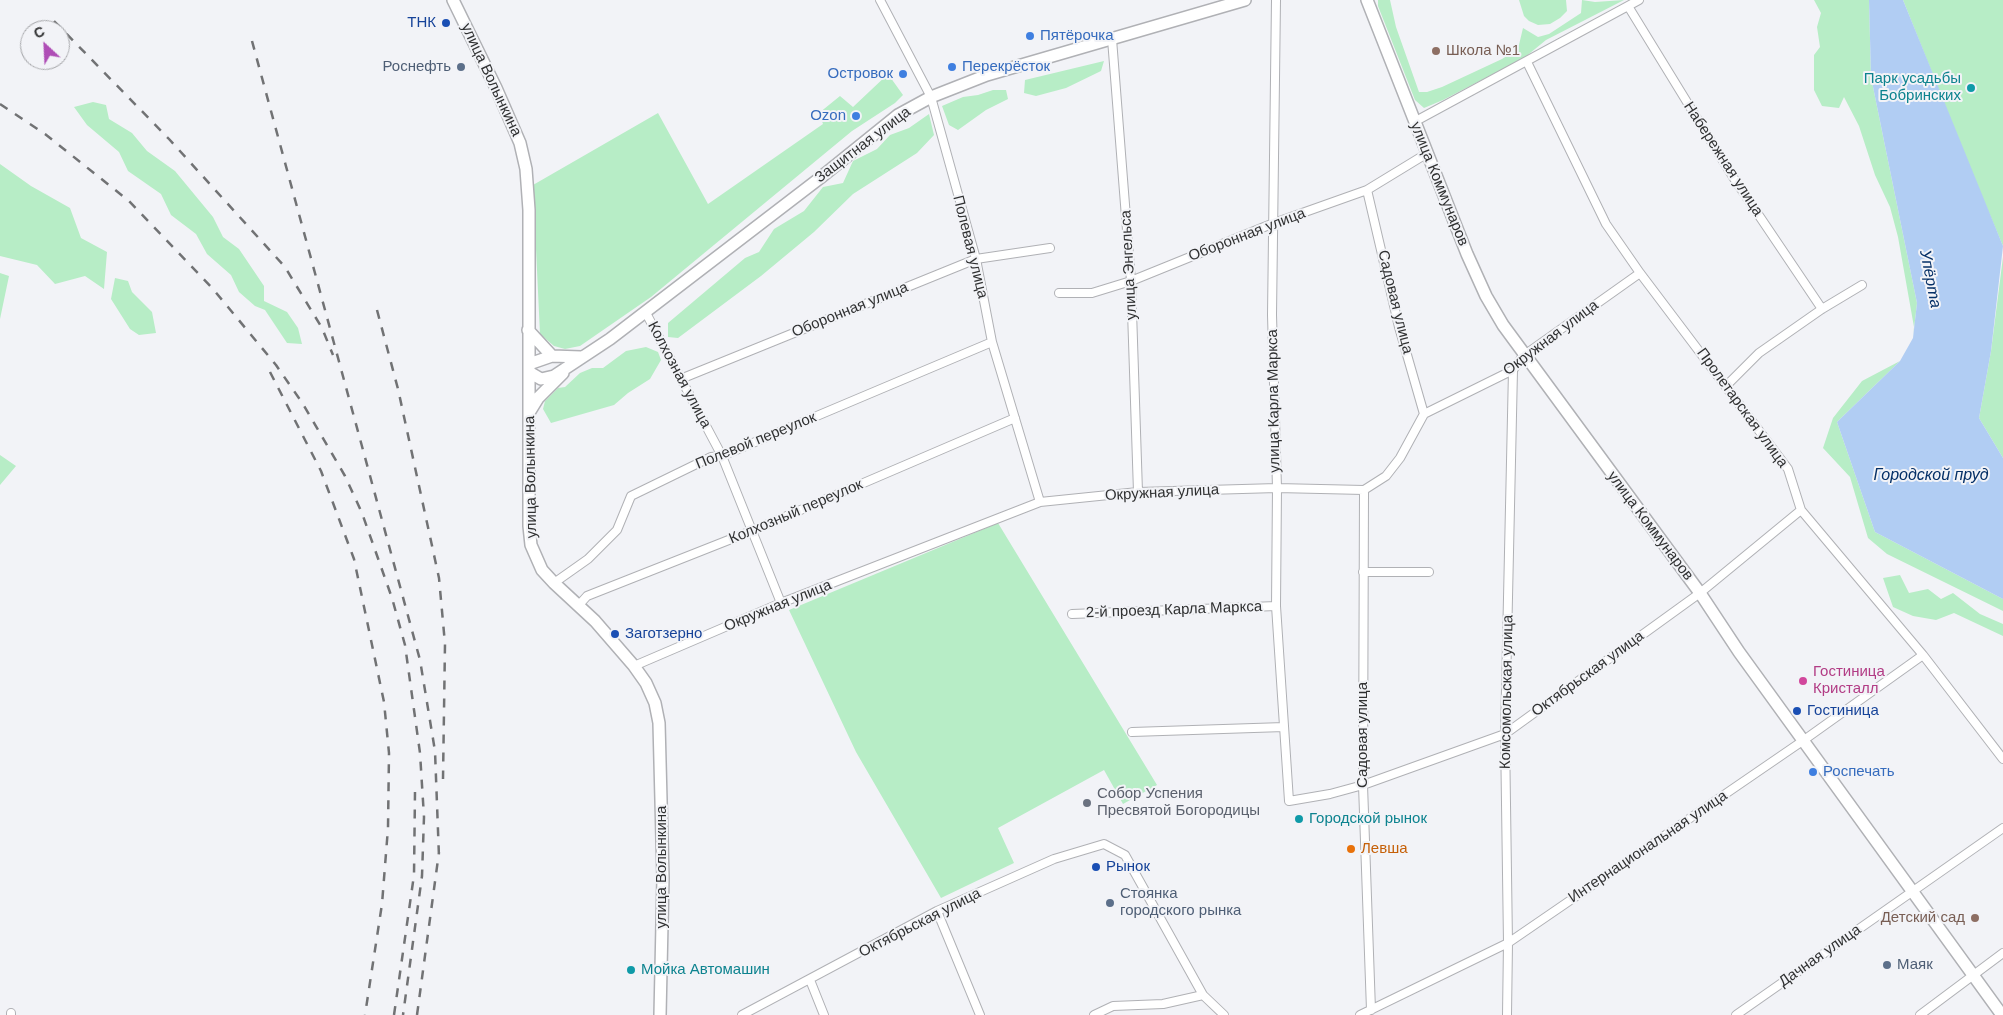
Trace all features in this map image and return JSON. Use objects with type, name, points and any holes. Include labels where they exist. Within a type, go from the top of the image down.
[{"type":"street","name":"улица Волынкина","points":[[453,0],[496,88],[520,143],[526,169],[529,210],[529,526],[531,545],[542,570],[595,621],[634,666],[646,684],[655,703],[662,744],[663,878],[660,1015]]},
{"type":"street","name":"Полевая улица","points":[[880,0],[931,97],[976,259],[992,342],[1040,502]]},
{"type":"street","name":"Защитная улица","points":[[581,357],[646,313],[898,115],[931,97],[987,75],[1245,0]]},
{"type":"street","name":"улица Карла Маркса","points":[[1276,0],[1272,315],[1277,488],[1276,606],[1289,801]]},
{"type":"street","name":"улица Коммунаров","points":[[1367,0],[1426,154],[1486,296],[1523,356],[1700,593],[2002,1015]]},
{"type":"street","points":[[1414,122],[1639,0]]},
{"type":"street","name":"Набережная улица","points":[[1628,6],[1734,177],[1822,309]]},
{"type":"street","name":"улица Энгельса","points":[[1112,39],[1131,281],[1138,492]]},
{"type":"street","name":"Пролетарская улица","points":[[1527,62],[1606,224],[1640,273],[1788,469],[1801,510],[1923,655],[2003,759]]},
{"type":"street","name":"Оборонная улица","points":[[1059,293],[1092,293],[1131,281],[1274,224],[1367,190],[1426,154]]},
{"type":"street","name":"Садовая улица","points":[[1367,190],[1399,327],[1424,414]]},
{"type":"street","name":"Оборонная улица","points":[[683,378],[976,259],[1050,248]]},
{"type":"street","name":"Окружная улица","points":[[1424,414],[1514,370],[1523,356],[1640,273]]},
{"type":"street","points":[[1727,386],[1758,353],[1822,309],[1862,285]]},
{"type":"street","name":"Колхозная улица","points":[[646,313],[683,378],[722,456],[754,530],[781,603]]},
{"type":"street","points":[[528,330],[552,356]]},
{"type":"street","name":"Полевой переулок","points":[[554,583],[588,559],[617,530],[631,496],[711,457],[722,456],[992,342]]},
{"type":"street","points":[[552,356],[581,357],[554,376],[541,379],[529,368],[552,356]]},
{"type":"street","points":[[530,411],[538,398],[581,357]]},
{"type":"street","name":"Комсомольская улица","points":[[1507,1015],[1508,943],[1505,734],[1514,370]]},
{"type":"street","points":[[1364,490],[1386,476],[1400,458],[1424,414]]},
{"type":"street","name":"Колхозный переулок","points":[[578,606],[587,596],[754,530],[1015,418]]},
{"type":"street","name":"Окружная улица","points":[[634,666],[781,603],[1040,502],[1138,492],[1277,488],[1364,490]]},
{"type":"street","name":"Садовая улица","points":[[1364,490],[1363,785],[1371,1010]]},
{"type":"street","name":"Октябрьская улица","points":[[1289,801],[1330,794],[1363,785],[1505,734],[1700,593],[1801,510]]},
{"type":"street","points":[[1364,572],[1428,572]]},
{"type":"street","name":"2-й проезд Карла Маркса","points":[[1072,614],[1276,606]]},
{"type":"street","name":"Интернациональная улица","points":[[1360,1015],[1508,943],[1804,740],[1923,655]]},
{"type":"street","points":[[1132,732],[1284,727]]},
{"type":"street","name":"Дачная улица","points":[[1736,1015],[2003,828]]},
{"type":"street","name":"Октябрьская улица","points":[[742,1015],[938,911],[1054,859],[1104,844],[1125,855],[1203,995]]},
{"type":"street","points":[[938,911],[980,1015]]},
{"type":"street","points":[[1920,1015],[2003,953]]},
{"type":"street","points":[[810,980],[824,1015]]},
{"type":"street","points":[[1094,1015],[1113,1006],[1162,1004],[1203,995],[1224,1015]]},
{"type":"green space","points":[[1378,0],[1390,0],[1396,27],[1419,92],[1427,92],[1502,59],[1518,49],[1523,28],[1538,37],[1549,34],[1581,13],[1582,0],[1595,2],[1624,0],[1546,40],[1524,58],[1424,108],[1415,100],[1378,6]]},
{"type":"green space","points":[[1519,0],[1566,0],[1567,11],[1550,24],[1538,25],[1529,21],[1524,16]]},
{"type":"green space","points":[[1814,0],[1869,0],[1871,77],[1917,303],[1913,338],[1914,327],[1898,237],[1890,207],[1875,175],[1859,126],[1844,97],[1839,108],[1822,106],[1814,90],[1814,55],[1820,47],[1817,27],[1821,13]]},
{"type":"green space","name":"Парк усадьбы Бобринских","points":[[1903,0],[2003,0],[2003,246],[1973,175]]},
{"type":"green space","points":[[1104,61],[1101,71],[1066,88],[1036,96],[1024,93],[1025,80]]},
{"type":"green space","points":[[888,74],[903,95],[895,103],[852,131],[651,297],[580,346],[565,349],[554,346],[540,334],[533,185],[658,113],[708,204],[823,124],[819,113],[840,96],[853,107]]},
{"type":"green space","points":[[993,90],[1006,90],[1008,99],[986,110],[958,130],[949,125],[942,106],[963,97]]},
{"type":"green space","points":[[93,102],[106,105],[109,119],[132,133],[147,151],[175,171],[213,217],[223,237],[239,249],[264,286],[264,301],[287,312],[298,328],[302,344],[287,343],[265,310],[255,306],[239,292],[231,275],[207,254],[196,234],[171,215],[161,194],[128,171],[119,152],[87,125],[74,107]]},
{"type":"green space","points":[[929,114],[934,135],[917,153],[853,194],[814,232],[761,276],[678,338],[668,337],[668,323],[745,258],[759,252],[774,229],[804,211],[823,187],[843,183],[853,161],[877,149],[890,135],[909,128]]},
{"type":"green space","points":[[0,164],[31,186],[70,208],[81,238],[107,252],[104,289],[85,276],[55,284],[37,265],[0,256]]},
{"type":"green space","points":[[2003,257],[2003,458],[1979,418],[1991,351]]},
{"type":"green space","points":[[0,273],[9,276],[0,319]]},
{"type":"green space","points":[[115,278],[128,281],[132,292],[152,312],[156,333],[139,335],[130,329],[111,299]]},
{"type":"green space","points":[[646,347],[658,352],[661,360],[650,379],[628,393],[614,405],[551,423],[543,409],[545,401],[558,388],[565,387],[580,373],[592,368],[603,368],[626,351]]},
{"type":"green space","points":[[1900,361],[1837,422],[1875,532],[2003,599],[2003,611],[1887,554],[1868,538],[1850,477],[1823,448],[1833,418],[1862,381]]},
{"type":"green space","points":[[0,455],[16,466],[0,485]]},
{"type":"green space","points":[[998,523],[1157,785],[1123,804],[1104,770],[998,828],[1014,863],[941,898],[856,752],[789,610]]},
{"type":"green space","points":[[1900,575],[1909,593],[1928,589],[1941,599],[1953,593],[1980,614],[2003,624],[2003,636],[1954,613],[1936,620],[1913,616],[1893,607],[1883,578]]},
{"type":"water","name":"Городской пруд","points":[[1869,0],[1903,0],[2003,246],[1991,351],[1979,418],[2003,458],[2003,599],[1875,532],[1837,422],[1900,361],[1913,338],[1917,303],[1871,77]]},
{"type":"railway","points":[[70,37],[169,139],[285,267],[322,328],[333,355]]},
{"type":"railway","points":[[252,41],[420,660],[435,751],[439,857]]},
{"type":"railway","points":[[0,104],[45,134],[129,201],[213,289],[276,365],[303,404],[345,476],[362,513],[392,598],[405,645],[420,753],[424,817],[422,876],[403,1015]]},
{"type":"railway","points":[[377,310],[398,389],[439,578],[445,644],[443,779]]},
{"type":"railway","points":[[270,372],[321,471],[354,559],[384,702],[389,753],[388,828],[382,904],[365,1015]]},
{"type":"railway","points":[[394,1015],[414,875],[415,792]]},
{"type":"railway","points":[[417,1015],[439,852]]},
{"type":"place","name":"ТНК","points":[[446,23]]},
{"type":"place","name":"Пятёрочка","points":[[1030,36]]},
{"type":"place","name":"Школа №1","points":[[1436,51]]},
{"type":"place","name":"Роснефть","points":[[461,67]]},
{"type":"place","name":"Перекрёсток","points":[[952,67]]},
{"type":"place","name":"Островок","points":[[903,74]]},
{"type":"place","name":"Парк усадьбы Бобринских","points":[[1971,88]]},
{"type":"place","name":"Ozon","points":[[856,116]]},
{"type":"place","name":"Заготзерно","points":[[615,634]]},
{"type":"place","name":"Гостиница Кристалл","points":[[1803,681]]},
{"type":"place","name":"Гостиница","points":[[1797,711]]},
{"type":"place","name":"Роспечать","points":[[1813,772]]},
{"type":"place","name":"Собор Успения Пресвятой Богородицы","points":[[1087,803]]},
{"type":"place","name":"Городской рынок","points":[[1299,819]]},
{"type":"place","name":"Левша","points":[[1351,849]]},
{"type":"place","name":"Рынок","points":[[1096,867]]},
{"type":"place","name":"Cтоянка городского рынка","points":[[1110,903]]},
{"type":"place","name":"Детский сад","points":[[1975,918]]},
{"type":"place","name":"Маяк","points":[[1887,965]]},
{"type":"place","name":"Мойка Автомашин","points":[[631,970]]},
{"type":"water label","name":"Упёрта","points":[[1930,279]]}]
